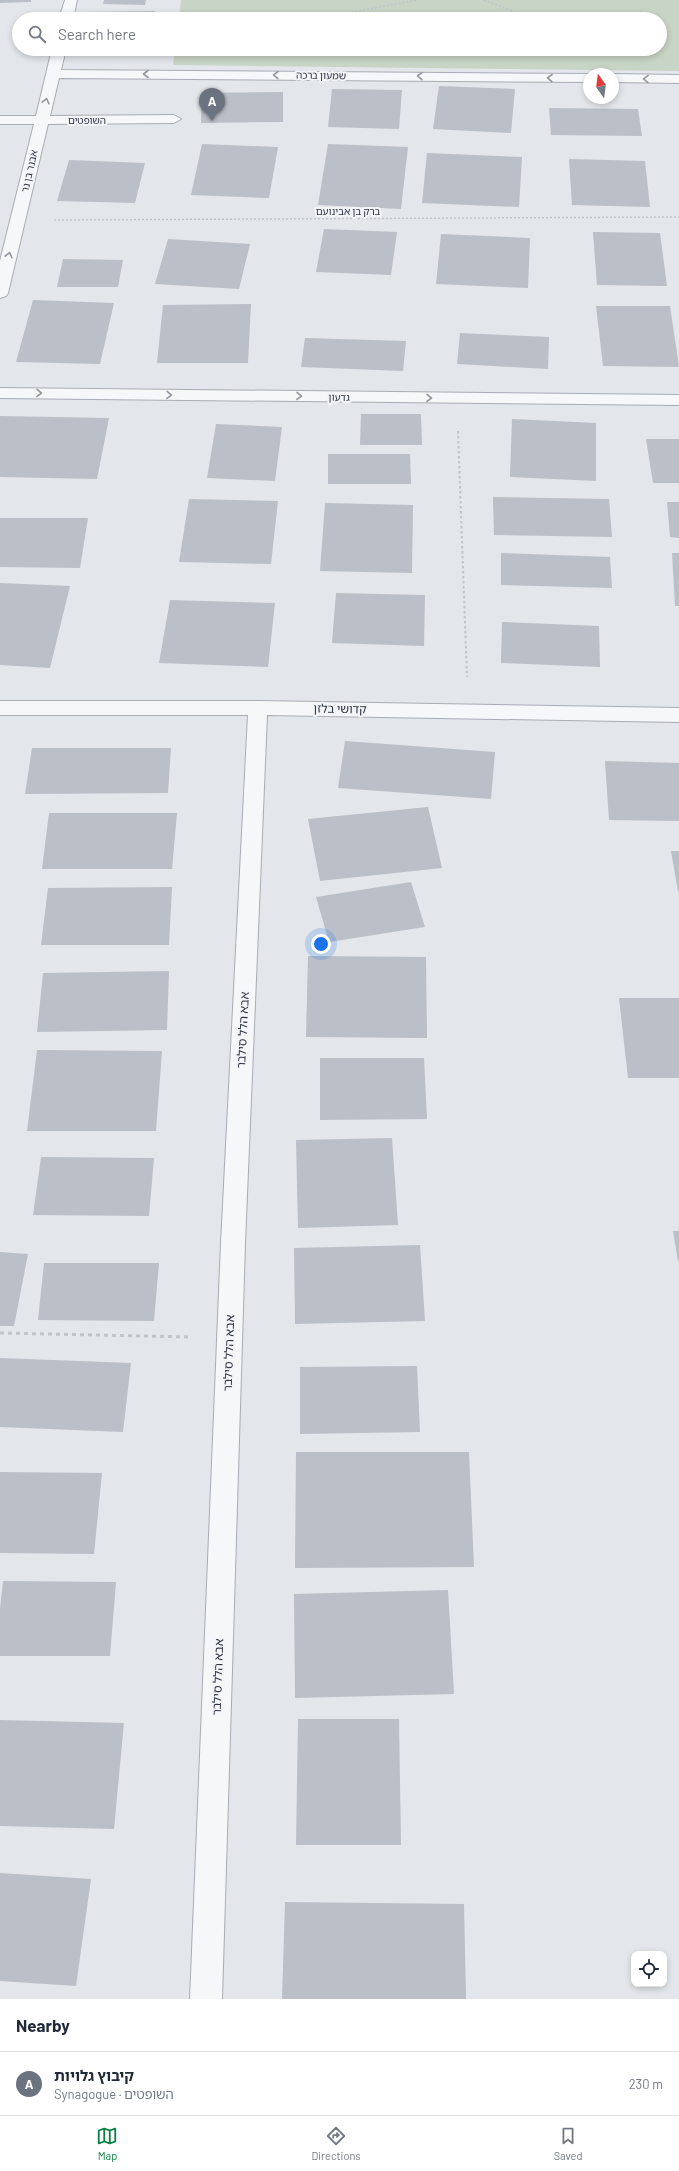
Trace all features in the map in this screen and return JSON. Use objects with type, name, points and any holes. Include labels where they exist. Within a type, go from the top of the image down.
[{"type":"street","points":[[68,12],[71,0]]},
{"type":"street","name":"אבנר בן נר","points":[[0,292],[57,56]]},
{"type":"street","name":"שמעון ברכה","points":[[53,74],[583,78]]},
{"type":"street","points":[[619,78],[679,79]]},
{"type":"street","name":"השופטים","points":[[0,120],[174,120]]},
{"type":"street","name":"גדעון","points":[[0,393],[679,400]]},
{"type":"street","name":"קדושי בלזן","points":[[0,708],[258,708],[679,715]]},
{"type":"street","name":"אבא הלל סילבר","points":[[206,1999],[230,1338],[258,708]]},
{"type":"path","points":[[353,12],[417,0]]},
{"type":"path","points":[[484,0],[514,12]]},
{"type":"path","name":"ברק בן אבינועם","points":[[18,220],[679,217]]},
{"type":"path","points":[[457,398],[468,712]]},
{"type":"path","points":[[0,1333],[230,1338]]},
{"type":"green space","points":[[181,0],[679,0],[679,71],[619,70],[619,68],[583,68],[583,70],[173,65],[174,56],[667,56],[667,12],[180,12]]},
{"type":"building","points":[[0,0],[31,0],[31,2],[0,3]]},
{"type":"building","points":[[104,0],[146,0],[145,5],[103,4]]},
{"type":"building","points":[[155,11],[155,12],[83,12]]},
{"type":"building","points":[[439,86],[515,89],[511,133],[433,129]]},
{"type":"building","points":[[332,89],[402,90],[399,129],[328,127]]},
{"type":"building","points":[[283,92],[283,122],[201,123],[202,93]]},
{"type":"building","points":[[549,108],[638,109],[642,136],[551,135]]},
{"type":"building","points":[[202,144],[278,147],[269,198],[191,195]]},
{"type":"building","points":[[328,144],[408,147],[401,209],[318,205]]},
{"type":"building","points":[[427,153],[522,157],[519,207],[422,203]]},
{"type":"building","points":[[569,159],[645,161],[650,207],[572,205]]},
{"type":"building","points":[[69,160],[145,163],[135,203],[57,201]]},
{"type":"building","points":[[324,229],[397,232],[391,275],[316,272]]},
{"type":"building","points":[[593,232],[660,233],[667,286],[597,285]]},
{"type":"building","points":[[441,234],[530,238],[528,288],[436,284]]},
{"type":"building","points":[[168,239],[250,244],[239,289],[155,284]]},
{"type":"building","points":[[63,259],[123,260],[118,287],[57,287]]},
{"type":"building","points":[[33,300],[114,303],[100,364],[16,362]]},
{"type":"building","points":[[251,304],[248,363],[157,363],[163,305]]},
{"type":"building","points":[[596,306],[670,306],[679,367],[603,366]]},
{"type":"building","points":[[460,333],[549,337],[548,369],[457,364]]},
{"type":"building","points":[[305,338],[406,341],[403,371],[301,367]]},
{"type":"building","points":[[361,414],[421,414],[422,445],[360,445]]},
{"type":"building","points":[[0,416],[109,418],[97,479],[0,477]]},
{"type":"building","points":[[512,419],[596,423],[596,481],[510,477]]},
{"type":"building","points":[[216,424],[282,427],[275,481],[207,478]]},
{"type":"building","points":[[646,439],[679,439],[679,483],[653,483]]},
{"type":"building","points":[[328,454],[410,454],[411,484],[328,484]]},
{"type":"building","points":[[493,497],[609,499],[612,537],[494,535]]},
{"type":"building","points":[[189,499],[278,501],[271,564],[179,562]]},
{"type":"building","points":[[667,502],[679,502],[679,538],[670,537]]},
{"type":"building","points":[[325,503],[413,505],[412,573],[320,571]]},
{"type":"building","points":[[0,518],[88,518],[80,568],[0,567]]},
{"type":"building","points":[[501,553],[610,557],[612,588],[501,585]]},
{"type":"building","points":[[672,553],[679,553],[679,606],[675,606]]},
{"type":"building","points":[[0,583],[70,586],[50,668],[0,665]]},
{"type":"building","points":[[336,593],[425,595],[424,646],[332,643]]},
{"type":"building","points":[[170,600],[275,603],[268,667],[159,663]]},
{"type":"building","points":[[502,622],[599,626],[600,667],[501,663]]},
{"type":"building","points":[[345,741],[495,752],[491,799],[338,788]]},
{"type":"building","points":[[32,748],[171,748],[168,793],[25,794]]},
{"type":"building","points":[[605,761],[679,763],[679,821],[609,820]]},
{"type":"building","points":[[428,807],[442,868],[320,881],[308,819]]},
{"type":"building","points":[[49,813],[177,813],[172,869],[42,869]]},
{"type":"building","points":[[671,851],[679,851],[679,891],[678,891]]},
{"type":"building","points":[[411,882],[425,927],[329,942],[316,897]]},
{"type":"building","points":[[172,887],[169,945],[41,945],[48,888]]},
{"type":"building","points":[[308,956],[426,957],[427,1038],[306,1037]]},
{"type":"building","points":[[169,971],[167,1030],[37,1032],[43,973]]},
{"type":"building","points":[[619,998],[679,998],[679,1078],[628,1078]]},
{"type":"building","points":[[37,1050],[162,1051],[156,1131],[27,1131]]},
{"type":"building","points":[[320,1058],[424,1058],[427,1119],[320,1120]]},
{"type":"building","points":[[392,1138],[398,1225],[298,1228],[296,1140]]},
{"type":"building","points":[[41,1157],[154,1158],[149,1216],[33,1215]]},
{"type":"building","points":[[673,1231],[679,1231],[679,1261],[678,1261]]},
{"type":"building","points":[[420,1245],[425,1321],[295,1324],[294,1248]]},
{"type":"building","points":[[0,1252],[28,1254],[14,1326],[0,1326]]},
{"type":"building","points":[[44,1263],[159,1263],[154,1321],[38,1320]]},
{"type":"building","points":[[0,1358],[131,1363],[123,1432],[0,1427]]},
{"type":"building","points":[[417,1366],[420,1432],[300,1434],[300,1367]]},
{"type":"building","points":[[296,1452],[469,1452],[474,1567],[295,1568]]},
{"type":"building","points":[[0,1472],[102,1473],[94,1554],[0,1553]]},
{"type":"building","points":[[3,1581],[116,1582],[110,1656],[0,1656],[0,1609]]},
{"type":"building","points":[[448,1590],[454,1694],[295,1698],[294,1594]]},
{"type":"building","points":[[298,1719],[399,1719],[401,1845],[296,1845]]},
{"type":"building","points":[[0,1720],[124,1723],[114,1829],[0,1826]]},
{"type":"building","points":[[0,1873],[91,1879],[76,1986],[0,1981]]},
{"type":"building","points":[[285,1902],[464,1904],[466,1999],[282,1999]]},
{"type":"place","name":"קיבוץ גלויות","points":[[212,121]]}]
